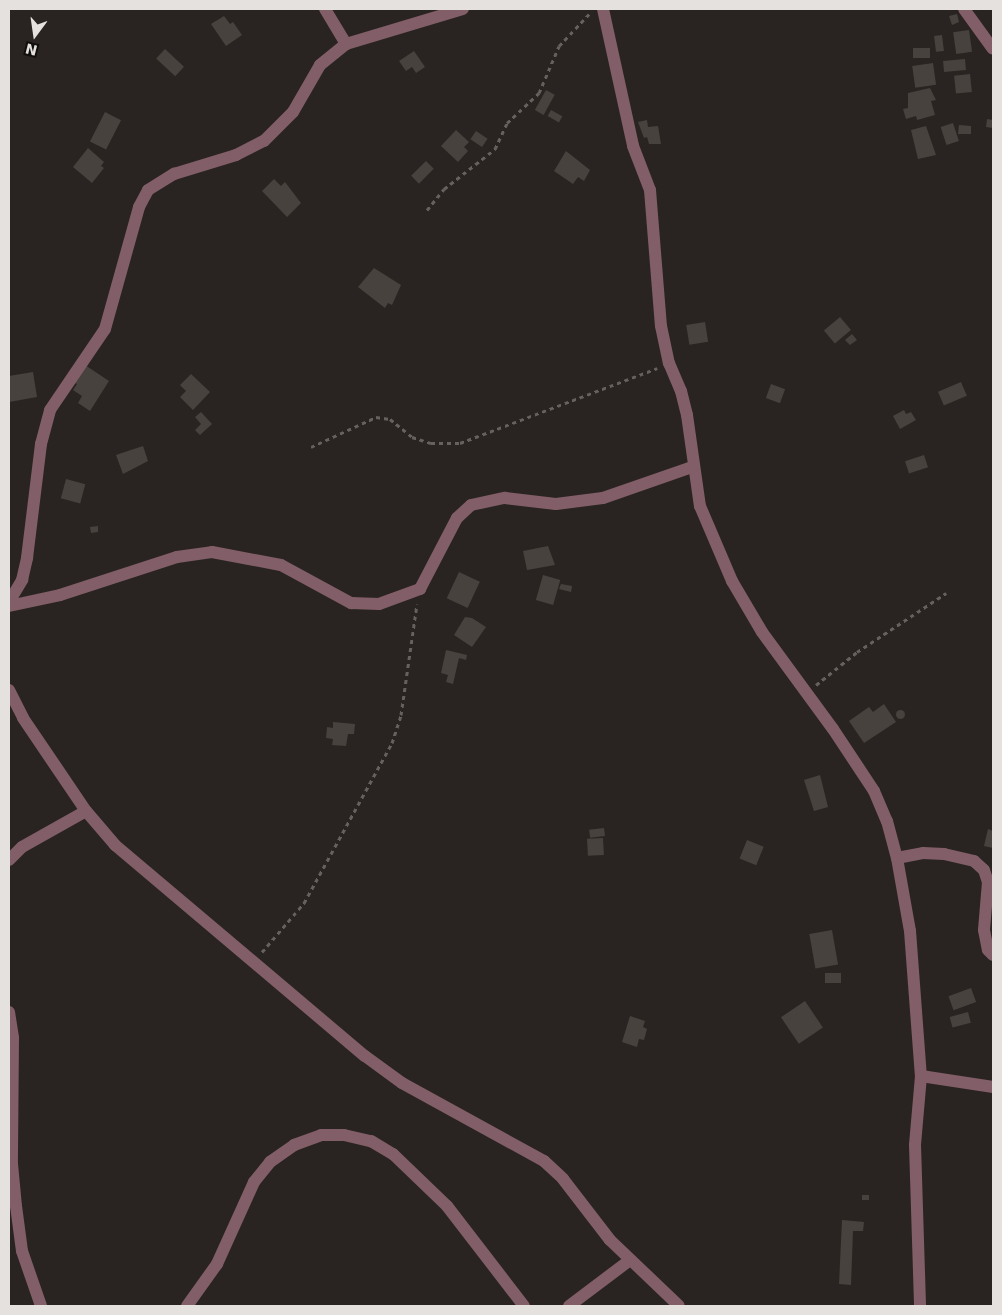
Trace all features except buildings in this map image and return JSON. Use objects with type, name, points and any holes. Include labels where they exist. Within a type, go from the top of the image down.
[{"type":"street","points":[[325,9],[346,44]]},
{"type":"street","points":[[9,602],[22,580],[27,558],[41,444],[50,410],[105,329],[139,207],[148,190],[174,174],[236,155],[264,140],[293,112],[320,64],[346,44],[463,9]]},
{"type":"street","points":[[603,9],[633,146],[650,190],[661,326],[669,363],[681,391],[687,416],[692,467],[700,506],[732,581],[772,647],[874,791],[887,820],[897,858],[910,931],[921,1076],[915,1146],[920,1306]]},
{"type":"street","points":[[964,9],[993,48]]},
{"type":"street","points":[[9,606],[60,595],[177,557],[212,552],[281,565],[351,602],[379,604],[420,589],[457,518],[471,505],[504,498],[556,504],[603,498],[692,467]]},
{"type":"street","points":[[9,690],[23,718],[86,811],[115,845],[364,1056],[402,1083],[544,1161],[563,1178],[590,1216],[630,1260],[679,1306]]},
{"type":"street","points":[[9,860],[15,847],[86,811]]},
{"type":"street","points":[[897,858],[923,853],[944,854],[974,862],[984,870],[988,882],[984,930],[988,950],[993,955]]},
{"type":"street","points":[[9,1012],[13,1038],[12,1164],[17,1215],[22,1251],[42,1306]]},
{"type":"street","points":[[921,1076],[993,1087]]},
{"type":"street","points":[[187,1306],[217,1264],[254,1182],[270,1162],[294,1145],[321,1135],[344,1135],[371,1141],[393,1154],[419,1176],[447,1206],[524,1306]]},
{"type":"street","points":[[569,1306],[630,1260]]},
{"type":"path","points":[[427,210],[444,189],[495,149],[507,124],[539,93],[559,46],[595,9]]},
{"type":"path","points":[[311,447],[376,417],[390,419],[412,437],[431,443],[460,443],[669,363]]},
{"type":"path","points":[[253,961],[304,903],[392,743],[401,715],[420,589]]},
{"type":"path","points":[[806,693],[857,652],[946,594]]}]
